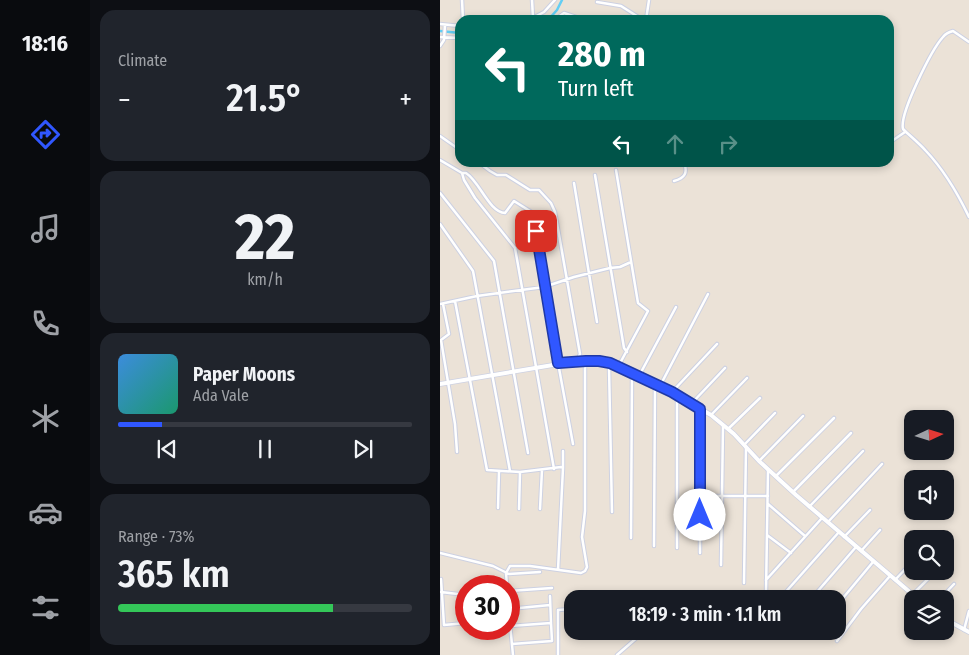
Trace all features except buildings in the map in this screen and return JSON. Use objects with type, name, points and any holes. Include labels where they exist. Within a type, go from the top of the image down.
[{"type":"street","points":[[462,0],[463,15]]},
{"type":"street","points":[[531,15],[532,0]]},
{"type":"street","points":[[539,15],[555,0]]},
{"type":"street","points":[[645,15],[648,0]]},
{"type":"street","points":[[597,2],[621,6],[636,15]]},
{"type":"street","points":[[440,24],[455,26]]},
{"type":"street","points":[[440,48],[446,25]]},
{"type":"street","points":[[969,42],[953,31],[947,33],[938,43],[917,83],[903,118],[902,126],[905,132],[926,150],[940,169],[962,202],[969,218]]},
{"type":"street","points":[[442,39],[455,38]]},
{"type":"street","points":[[894,140],[905,132]]},
{"type":"street","points":[[440,136],[455,146]]},
{"type":"street","points":[[440,160],[462,174],[466,173],[473,178],[498,211],[506,213],[514,201],[533,213],[544,287],[573,444]]},
{"type":"street","points":[[485,167],[497,175],[506,175],[530,190],[539,190],[551,203],[555,212],[580,354],[577,361]]},
{"type":"street","points":[[674,181],[685,176],[685,167]]},
{"type":"street","points":[[616,170],[638,303],[648,311],[618,367]]},
{"type":"street","points":[[462,174],[475,198],[515,248],[554,469]]},
{"type":"street","points":[[595,175],[626,352]]},
{"type":"street","points":[[574,183],[597,322]]},
{"type":"street","points":[[440,193],[492,257],[528,453]]},
{"type":"street","points":[[440,224],[473,272],[510,471]]},
{"type":"street","points":[[457,452],[441,340],[449,334],[441,304],[477,296],[544,287],[589,273],[620,267],[632,262]]},
{"type":"street","points":[[654,546],[657,386],[708,294]]},
{"type":"street","points":[[455,301],[487,470],[520,472],[563,468]]},
{"type":"street","points":[[638,377],[676,307]]},
{"type":"street","points":[[672,392],[717,344]]},
{"type":"street","points":[[440,384],[558,363],[577,361],[610,363],[672,392],[712,415],[728,428],[759,461],[793,492],[906,590]]},
{"type":"street","points":[[506,573],[510,566],[585,571],[582,536],[585,511],[586,361]]},
{"type":"street","points":[[610,363],[612,512]]},
{"type":"street","points":[[691,404],[725,368]]},
{"type":"street","points":[[630,538],[632,374]]},
{"type":"street","points":[[712,415],[747,378]]},
{"type":"street","points":[[677,395],[677,548]]},
{"type":"street","points":[[728,428],[760,398]]},
{"type":"street","points":[[700,409],[700,553]]},
{"type":"street","points":[[744,583],[745,446],[776,413]]},
{"type":"street","points":[[759,461],[803,416]]},
{"type":"street","points":[[776,476],[834,418]]},
{"type":"street","points":[[721,565],[723,424]]},
{"type":"street","points":[[793,492],[851,434]]},
{"type":"street","points":[[558,570],[563,451]]},
{"type":"street","points":[[809,506],[864,451]]},
{"type":"street","points":[[827,522],[882,464]]},
{"type":"street","points":[[766,590],[768,469]]},
{"type":"street","points":[[540,509],[542,470]]},
{"type":"street","points":[[498,508],[499,471]]},
{"type":"street","points":[[519,509],[520,472]]},
{"type":"street","points":[[700,496],[768,496]]},
{"type":"street","points":[[768,504],[805,536]]},
{"type":"street","points":[[844,537],[870,510]]},
{"type":"street","points":[[766,580],[822,518]]},
{"type":"street","points":[[861,551],[880,530]]},
{"type":"street","points":[[787,590],[839,532]]},
{"type":"street","points":[[767,535],[790,553]]},
{"type":"street","points":[[819,590],[856,547]]},
{"type":"street","points":[[440,553],[493,566],[506,573],[540,572]]},
{"type":"street","points":[[846,595],[874,562]]},
{"type":"street","points":[[895,580],[904,570]]},
{"type":"street","points":[[837,641],[861,609],[890,576]]},
{"type":"street","points":[[441,579],[444,625],[455,624]]},
{"type":"street","points":[[917,590],[927,580]]},
{"type":"street","points":[[948,590],[954,584]]},
{"type":"street","points":[[520,590],[552,588]]},
{"type":"street","points":[[441,592],[455,594]]},
{"type":"street","points":[[512,644],[552,641],[550,596]]},
{"type":"street","points":[[520,608],[550,605]]},
{"type":"street","points":[[558,655],[558,610],[564,610]]},
{"type":"street","points":[[964,630],[969,611]]},
{"type":"street","points":[[520,625],[550,623]]},
{"type":"street","points":[[954,624],[969,632]]},
{"type":"street","points":[[512,640],[513,655]]},
{"type":"street","points":[[617,655],[634,640]]},
{"type":"waterway","points":[[552,15],[562,0]]},
{"type":"waterway","points":[[440,31],[455,32]]},
{"type":"route","points":[[536,231],[558,363],[599,361],[610,363],[672,392],[700,409],[700,515]]}]
